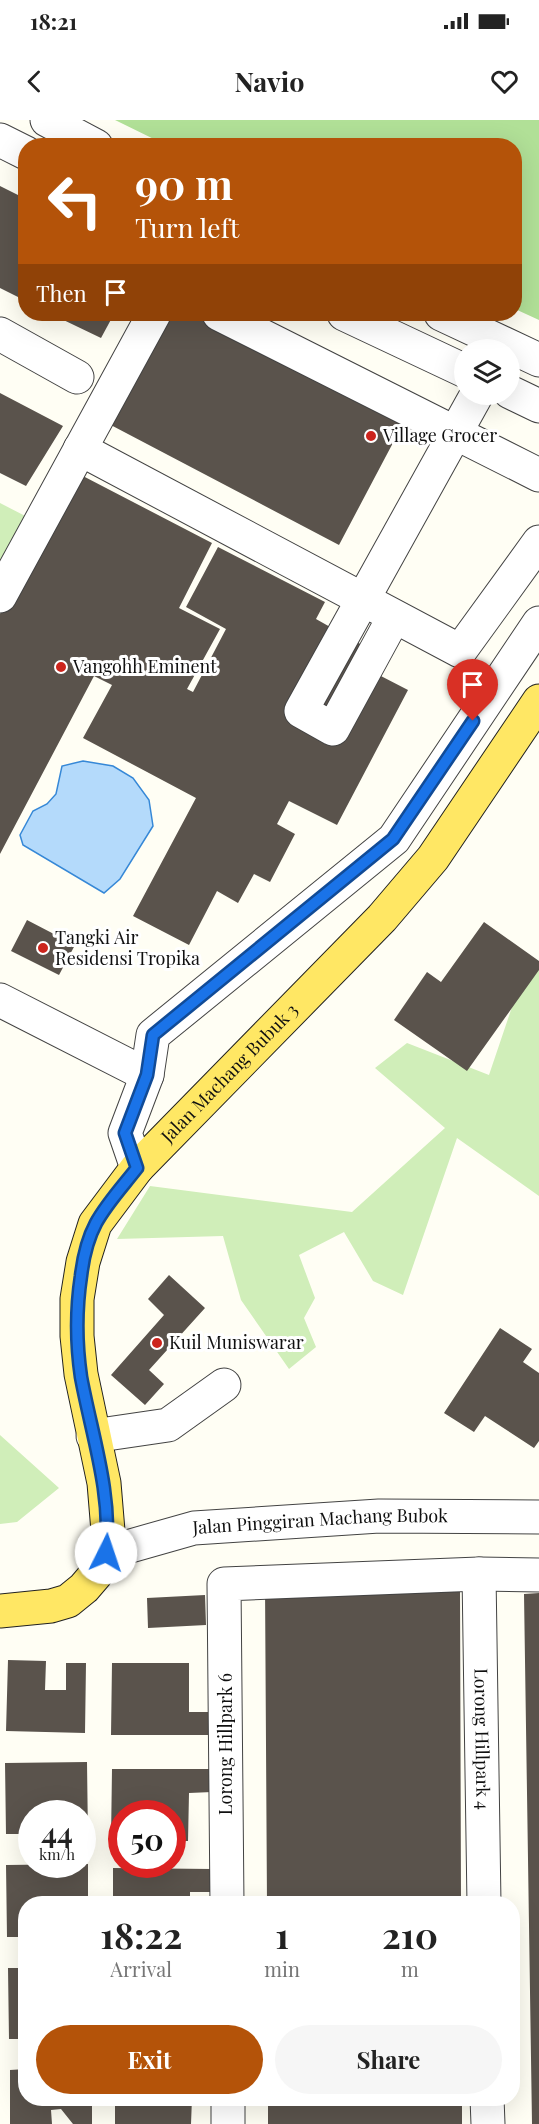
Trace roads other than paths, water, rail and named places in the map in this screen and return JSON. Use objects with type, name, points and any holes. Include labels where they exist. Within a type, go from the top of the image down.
[{"type":"main road","name":"Jalan Machang Bubuk 3","points":[[0,1611],[51,1606],[68,1601],[96,1574],[106,1553],[108,1531],[104,1483],[81,1374],[77,1336],[77,1299],[83,1262],[95,1224],[137,1168],[382,918],[433,858],[539,701]]},
{"type":"street","points":[[47,120],[81,138]]},
{"type":"street","points":[[0,140],[18,149]]},
{"type":"street","points":[[0,596],[150,321]]},
{"type":"street","points":[[233,321],[539,475]]},
{"type":"street","points":[[359,321],[454,366]]},
{"type":"street","points":[[455,321],[489,339]]},
{"type":"street","points":[[0,334],[78,377]]},
{"type":"street","points":[[520,353],[539,360]]},
{"type":"street","points":[[520,397],[539,406]]},
{"type":"street","points":[[394,617],[333,729],[301,711],[471,405]]},
{"type":"street","points":[[80,449],[460,651],[539,542]]},
{"type":"street","points":[[137,1168],[125,1133],[147,1075],[153,1035],[393,839],[539,623]]},
{"type":"street","points":[[0,1000],[147,1075]]},
{"type":"street","points":[[93,1436],[168,1425],[224,1385]]},
{"type":"street","name":"Jalan Pinggiran Machang Bubok","points":[[106,1553],[194,1528],[380,1516],[539,1517]]},
{"type":"street","points":[[479,1574],[539,1575]]},
{"type":"street","name":"Lorong Hillpark 6","points":[[227,1896],[224,1584],[479,1574]]},
{"type":"street","name":"Lorong Hillpark 4","points":[[479,1574],[484,1896]]},
{"type":"street","points":[[228,2106],[228,2124]]},
{"type":"street","points":[[488,2106],[488,2124]]},
{"type":"water","points":[[83,761],[113,766],[133,778],[149,800],[153,826],[120,879],[104,893],[23,845],[20,835],[33,811],[47,804],[56,794],[62,766]]},
{"type":"place","name":"Village Grocer","points":[[371,436]]},
{"type":"place","name":"Vangohh Eminent","points":[[61,667]]},
{"type":"place","name":"Tangki Air Residensi Tropika","points":[[43,948]]},
{"type":"place","name":"Kuil Muniswarar","points":[[157,1343]]}]
